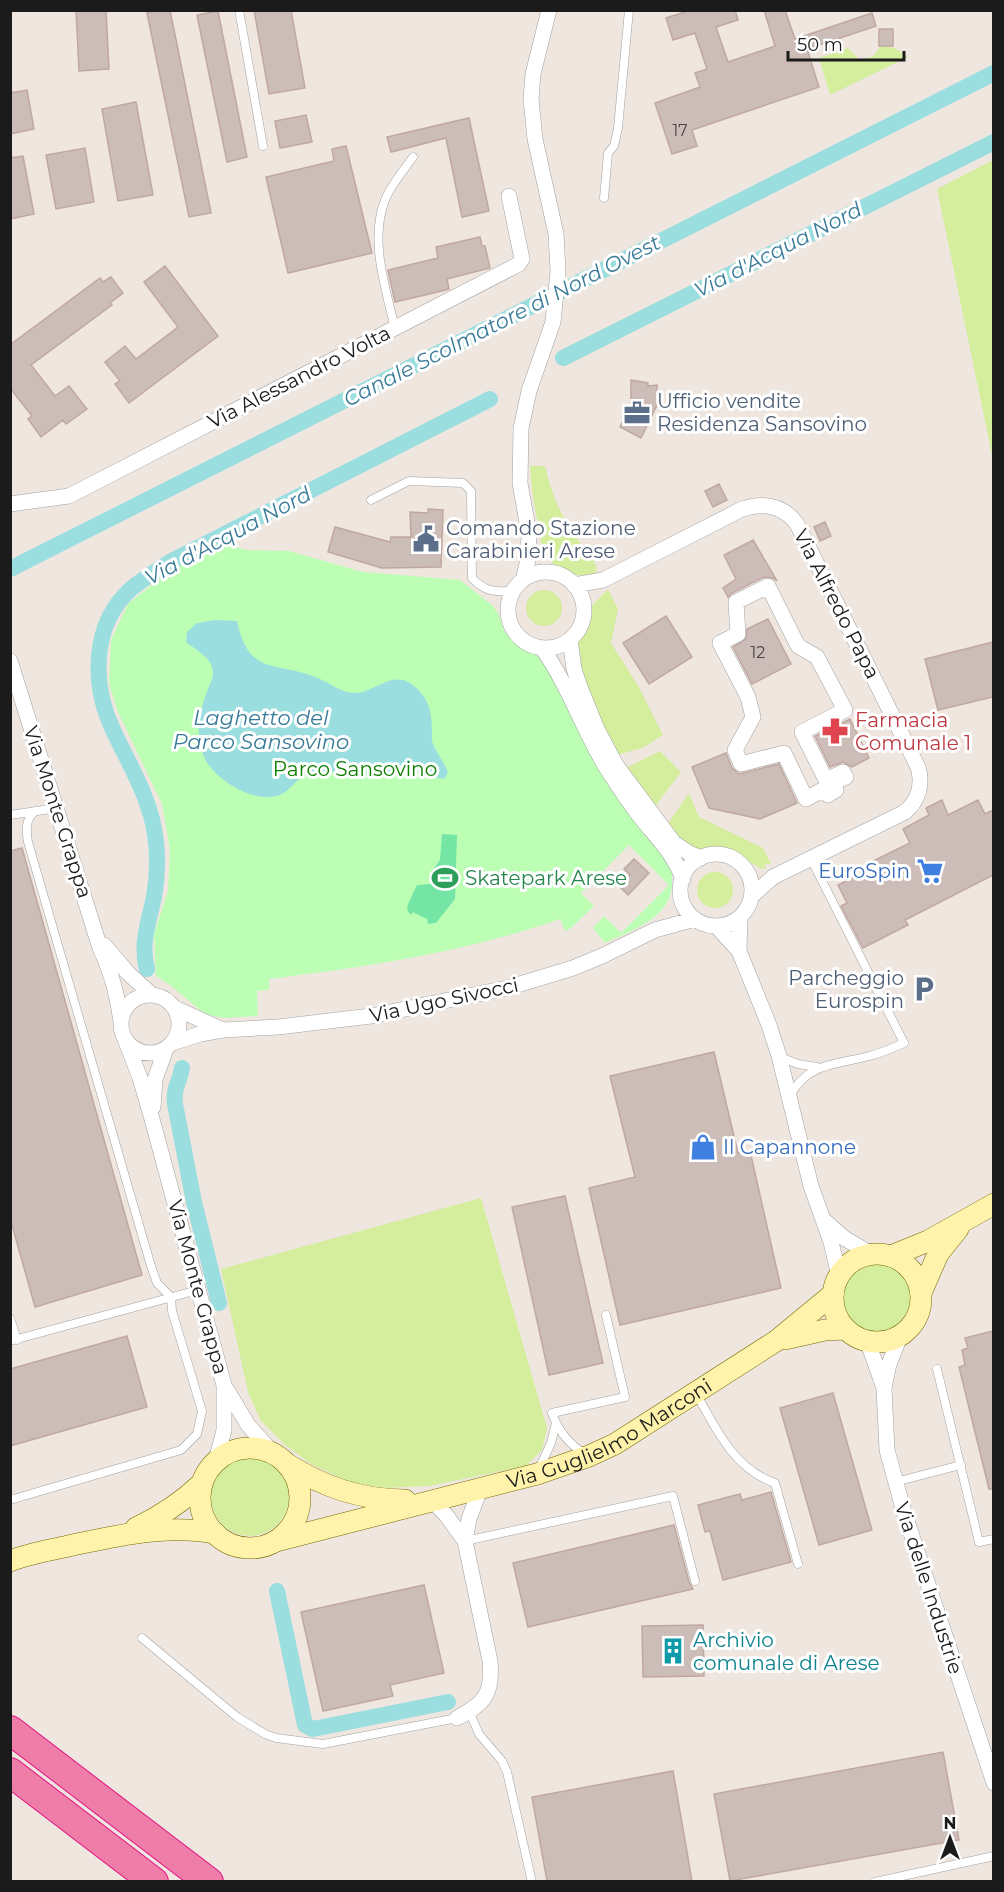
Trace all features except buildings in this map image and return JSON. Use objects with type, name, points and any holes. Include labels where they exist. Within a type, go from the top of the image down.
[{"type":"highway","points":[[10,1731],[209,1881]]},
{"type":"highway","points":[[10,1772],[154,1881]]},
{"type":"street","points":[[518,586],[542,573],[553,573],[564,577],[574,585],[583,604],[583,617],[579,629],[562,645],[542,648],[524,642],[512,627],[508,609],[528,560],[529,534],[520,483],[521,428],[529,391],[548,340],[554,314],[558,271],[556,234],[535,139],[531,99],[533,74],[549,10]]},
{"type":"street","name":"Via Alessandro Volta","points":[[10,504],[69,496],[519,264],[522,259],[509,196]]},
{"type":"street","name":"Via Alfredo Papa","points":[[574,585],[603,580],[753,505],[778,508],[792,517],[797,524],[914,758],[920,777],[917,796],[905,812],[773,878],[752,896]]},
{"type":"street","points":[[529,534],[538,556],[553,573]]},
{"type":"street","name":"Via Alfredo Papa","points":[[583,604],[603,580]]},
{"type":"street","points":[[768,586],[798,646],[817,657],[845,710],[802,732],[826,780],[843,772],[846,777],[833,783],[836,790],[828,795],[822,790],[806,799],[784,753],[741,764],[735,750],[753,717],[748,697],[720,643],[738,634],[736,602],[768,586]]},
{"type":"street","points":[[570,639],[574,669],[580,687],[597,729],[616,765],[674,843],[701,858]]},
{"type":"street","points":[[542,648],[558,669],[598,754],[641,818],[671,854],[682,879]]},
{"type":"street","name":"Via Monte Grappa","points":[[12,670],[100,948],[117,991],[121,1022]]},
{"type":"street","points":[[723,855],[734,859],[748,874],[752,896],[746,910],[733,922],[716,926],[708,925],[694,919],[689,914],[680,891],[682,879],[692,864],[701,858],[723,855]]},
{"type":"street","points":[[748,874],[773,878]]},
{"type":"street","name":"Via Ugo Sivocci","points":[[655,930],[682,900]]},
{"type":"street","points":[[739,951],[740,917]]},
{"type":"street","name":"Via Ugo Sivocci","points":[[169,1046],[200,1034],[223,1030],[278,1027],[371,1016],[507,988],[573,968],[655,930],[694,919]]},
{"type":"street","points":[[716,926],[739,951],[769,1025],[779,1056],[811,1186],[831,1242],[836,1285],[834,1307],[846,1329],[855,1336],[879,1342],[890,1340],[910,1326],[917,1316],[921,1293],[938,1254],[966,1220]]},
{"type":"street","name":"Via Monte Grappa","points":[[95,929],[116,959],[152,995]]},
{"type":"street","points":[[152,995],[165,999],[175,1008],[179,1026],[177,1035],[169,1046],[148,1053],[139,1051],[125,1040],[121,1022],[123,1013],[134,1000],[152,995]]},
{"type":"street","name":"Via Ugo Sivocci","points":[[175,1008],[223,1030]]},
{"type":"street","name":"Via Monte Grappa","points":[[125,1040],[152,1119],[224,1385],[224,1430],[216,1461]]},
{"type":"street","name":"Via Monte Grappa","points":[[152,1119],[155,1079],[169,1046]]},
{"type":"street","points":[[836,1285],[847,1266],[858,1258],[881,1255],[928,1241],[993,1204]]},
{"type":"street","points":[[823,1219],[844,1238],[902,1262],[911,1270],[921,1293]]},
{"type":"street","name":"Via Guglielmo Marconi","points":[[276,1541],[537,1474],[589,1456],[615,1444],[776,1341],[836,1285]]},
{"type":"street","name":"Via Guglielmo Marconi","points":[[776,1341],[805,1333],[846,1329]]},
{"type":"street","name":"Via delle Industrie","points":[[901,1334],[889,1364],[884,1389],[886,1441],[896,1482],[993,1783]]},
{"type":"street","name":"Via delle Industrie","points":[[867,1340],[884,1389]]},
{"type":"street","name":"Via Monte Grappa","points":[[224,1385],[248,1425],[279,1458]]},
{"type":"street","points":[[243,1449],[258,1449],[279,1458],[294,1474],[299,1486],[298,1511],[293,1523],[276,1541],[259,1547],[243,1547],[228,1543],[215,1533],[201,1510],[202,1483],[208,1471],[216,1461],[228,1453],[243,1449]]},
{"type":"street","name":"Via Guglielmo Marconi","points":[[279,1458],[329,1486],[358,1496],[392,1500],[432,1500]]},
{"type":"street","points":[[119,1535],[169,1510],[202,1483]]},
{"type":"street","points":[[465,1541],[480,1489]]},
{"type":"street","points":[[432,1500],[465,1541],[490,1661],[492,1678],[489,1691],[481,1704],[463,1715]]},
{"type":"street","points":[[10,1561],[39,1552],[119,1535],[174,1528],[215,1533]]},
{"type":"lane","points":[[239,10],[263,146]]},
{"type":"lane","points":[[604,198],[608,153],[614,146],[618,129],[629,11],[621,10]]},
{"type":"lane","points":[[395,329],[380,257],[378,221],[386,198],[413,157]]},
{"type":"lane","points":[[371,500],[409,481],[463,483],[471,491],[472,578],[481,588],[491,592],[518,586]]},
{"type":"lane","points":[[10,815],[57,808]]},
{"type":"lane","points":[[10,1500],[181,1450],[191,1443],[197,1434],[202,1411],[172,1311],[171,1297],[157,1282],[151,1266],[28,842],[27,821],[35,811]]},
{"type":"lane","points":[[789,1098],[802,1078],[819,1068],[884,1052],[904,1043],[811,859]]},
{"type":"lane","points":[[779,1056],[798,1064],[819,1068]]},
{"type":"lane","points":[[10,1318],[14,1341],[198,1290]]},
{"type":"lane","points":[[589,1456],[570,1443],[552,1413],[625,1397],[606,1315]]},
{"type":"lane","points":[[937,1369],[979,1542],[993,1539]]},
{"type":"lane","points":[[696,1392],[718,1434],[746,1467],[761,1479],[775,1483],[798,1564]]},
{"type":"lane","points":[[537,1474],[551,1443],[556,1423]]},
{"type":"lane","points":[[896,1482],[960,1465]]},
{"type":"lane","points":[[465,1541],[673,1496],[695,1581]]},
{"type":"lane","points":[[142,1638],[237,1717],[276,1738],[323,1744],[463,1715],[502,1761],[507,1772],[532,1881]]},
{"type":"lane","points":[[875,1881],[993,1856]]},
{"type":"green space","points":[[880,46],[895,48],[908,57],[830,95],[819,58],[848,48],[859,59],[866,59],[872,57]]},
{"type":"green space","points":[[993,160],[993,460],[937,189]]},
{"type":"green space","points":[[530,466],[545,466],[558,507],[568,526],[594,562],[597,569],[595,575],[578,575],[563,571],[546,554],[542,546]]},
{"type":"green space","name":"Parco Sansovino","points":[[223,544],[247,550],[289,551],[363,572],[460,580],[493,606],[499,615],[504,631],[519,645],[539,656],[670,862],[672,880],[665,906],[646,923],[605,943],[593,928],[604,916],[621,933],[669,885],[629,845],[581,893],[594,906],[565,931],[560,919],[489,941],[416,957],[269,979],[269,990],[257,991],[258,1016],[225,1018],[206,1015],[156,976],[154,934],[168,891],[170,850],[162,804],[118,712],[109,683],[111,640],[128,604],[163,576]]},
{"type":"green space","points":[[608,589],[618,609],[611,643],[640,689],[663,735],[642,748],[617,755],[580,672],[577,646],[589,609]]},
{"type":"green space","points":[[544,590],[557,595],[562,608],[557,621],[544,626],[531,621],[526,608],[531,595]]},
{"type":"green space","points":[[660,751],[681,772],[654,808],[626,768]]},
{"type":"green space","points":[[689,793],[699,817],[763,848],[771,864],[765,864],[766,869],[760,868],[726,849],[697,849],[684,842],[667,825]]},
{"type":"green space","name":"Skatepark Arese","points":[[442,834],[457,835],[455,899],[436,923],[428,924],[427,919],[413,912],[411,915],[407,910],[417,885],[433,884],[434,868],[440,860]]},
{"type":"green space","points":[[715,872],[728,877],[733,890],[728,903],[715,908],[702,903],[697,890],[702,877]]},
{"type":"green space","points":[[481,1198],[547,1428],[542,1450],[526,1466],[429,1486],[383,1488],[347,1481],[311,1464],[285,1445],[261,1421],[248,1392],[221,1269]]},
{"type":"green space","points":[[884,1262],[897,1268],[906,1277],[910,1283],[912,1297],[910,1311],[902,1322],[891,1330],[870,1332],[852,1322],[844,1311],[842,1290],[852,1272],[863,1264]]},
{"type":"green space","points":[[250,1458],[265,1461],[277,1470],[286,1482],[289,1497],[286,1512],[277,1524],[265,1533],[250,1536],[235,1533],[223,1524],[214,1512],[211,1497],[214,1482],[223,1470],[235,1461]]},
{"type":"water","name":"Laghetto del Parco Sansovino","points":[[215,620],[237,621],[248,651],[265,664],[315,677],[343,691],[360,692],[395,680],[410,683],[421,693],[428,704],[432,742],[448,773],[444,779],[404,770],[379,777],[318,771],[306,774],[282,794],[272,797],[250,794],[228,783],[210,767],[200,742],[200,715],[212,678],[212,667],[205,656],[186,642],[187,632],[197,623]]},
{"type":"waterway","name":"Canale Scolmatore di Nord Ovest","points":[[10,569],[994,73]]},
{"type":"waterway","name":"Via d'Acqua Nord","points":[[563,358],[994,142]]},
{"type":"waterway","name":"Via d'Acqua Nord","points":[[147,969],[144,951],[154,897],[157,849],[154,827],[140,785],[106,714],[101,695],[99,656],[102,637],[109,619],[132,588],[170,562],[490,399]]},
{"type":"waterway","name":"Via d'Acqua Nord","points":[[182,1068],[176,1089],[175,1104],[194,1202],[219,1303]]},
{"type":"waterway","name":"Via d'Acqua Nord","points":[[277,1591],[305,1725],[313,1729],[448,1702]]},
{"type":"place","name":"Ufficio vendite Residenza Sansovino","points":[[637,413]]},
{"type":"place","name":"Comando Stazione Carabinieri Arese","points":[[426,539]]},
{"type":"place","name":"Farmacia Comunale 1","points":[[835,731]]},
{"type":"place","name":"EuroSpin","points":[[930,871]]},
{"type":"place","name":"Skatepark Arese","points":[[445,878]]},
{"type":"place","name":"Parcheggio Eurospin","points":[[924,989]]},
{"type":"place","name":"Il Capannone","points":[[703,1147]]},
{"type":"place","name":"Archivio comunale di Arese","points":[[673,1651]]}]
